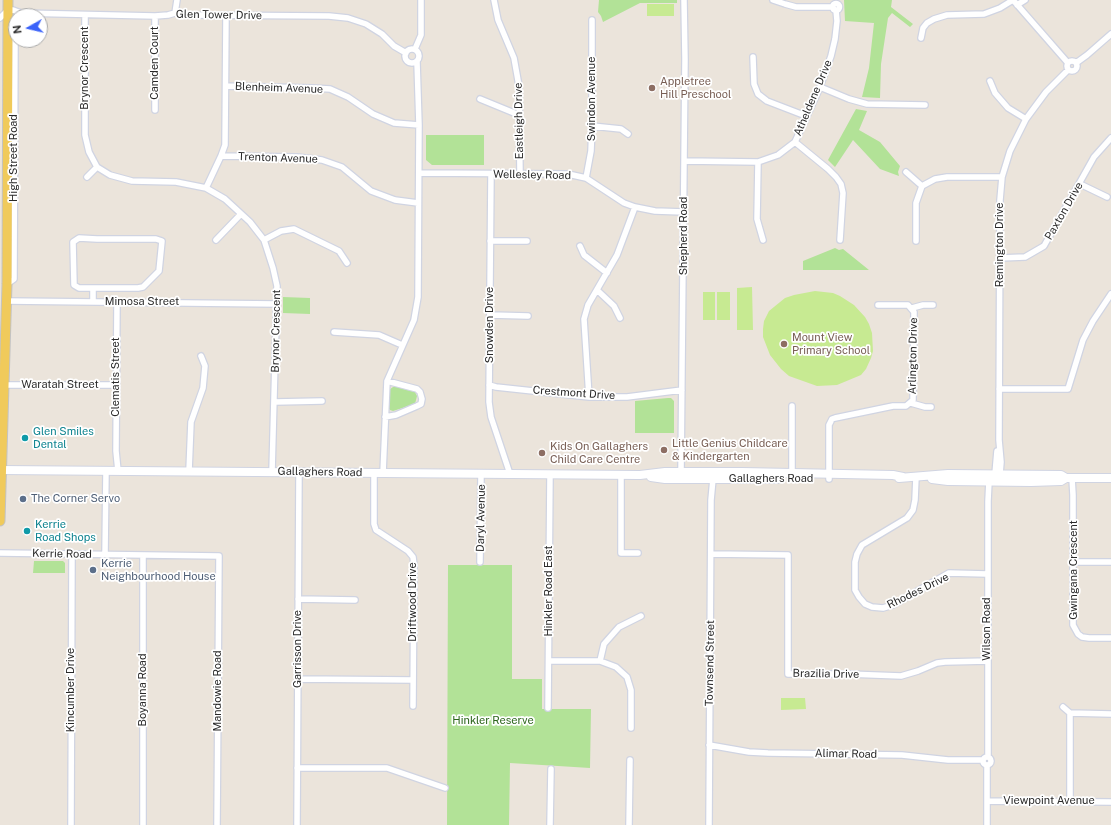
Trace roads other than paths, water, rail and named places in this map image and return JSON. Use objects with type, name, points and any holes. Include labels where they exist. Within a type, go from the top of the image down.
[{"type":"main road","name":"High Street Road","points":[[0,520],[4,384],[3,340],[7,301],[5,24],[8,11]]},
{"type":"street","points":[[175,13],[177,0]]},
{"type":"street","points":[[416,49],[421,35],[421,0]]},
{"type":"street","name":"Eastleigh Drive","points":[[494,0],[498,20],[514,58],[519,86],[520,174]]},
{"type":"street","name":"Shepherd Road","points":[[681,476],[685,59],[684,0]]},
{"type":"street","points":[[773,0],[796,7],[835,5]]},
{"type":"street","points":[[921,38],[923,28],[934,19],[947,15],[984,14],[996,10],[1013,0],[1068,63],[1068,70],[1071,71],[1076,69],[1076,63]]},
{"type":"street","points":[[1017,5],[1025,0]]},
{"type":"street","name":"Atheldene Drive","points":[[684,161],[758,162],[778,155],[795,142],[820,87],[836,39],[837,21],[835,5]]},
{"type":"street","name":"Glen Tower Drive","points":[[48,14],[154,16],[175,13],[186,15],[329,16],[348,18],[366,24],[382,34],[394,46],[406,53]]},
{"type":"street","name":"Brynor Crescent","points":[[86,15],[85,135],[89,152],[97,167],[110,175],[132,181],[176,182],[206,188],[224,199],[250,222],[264,240],[277,286],[272,472]]},
{"type":"street","name":"Camden Court","points":[[154,16],[155,110]]},
{"type":"street","points":[[206,188],[225,145],[226,16]]},
{"type":"street","name":"Swindon Avenue","points":[[586,178],[591,151],[592,126],[592,20]]},
{"type":"street","points":[[1068,63],[1072,61],[1076,63],[1111,34]]},
{"type":"street","points":[[416,49],[409,49],[405,57],[407,61],[412,63],[417,62]]},
{"type":"street","points":[[383,473],[387,381],[414,320],[418,297],[419,125],[417,62],[420,55],[416,49]]},
{"type":"street","points":[[754,57],[754,84],[758,94],[767,101],[806,116]]},
{"type":"street","name":"Remington Drive","points":[[995,477],[1001,462],[999,440],[999,389],[1000,200],[1002,177],[1010,151],[1026,119],[1046,92],[1068,70]]},
{"type":"street","points":[[990,81],[995,93],[1008,108],[1026,119]]},
{"type":"street","name":"Blenheim Avenue","points":[[226,86],[330,89],[348,97],[373,114],[394,123],[419,125]]},
{"type":"street","points":[[820,87],[849,99],[867,104],[925,105]]},
{"type":"street","points":[[480,99],[519,115]]},
{"type":"street","points":[[592,126],[621,129],[628,134]]},
{"type":"street","name":"Paxton Drive","points":[[1000,258],[1025,257],[1044,246],[1094,157],[1111,138]]},
{"type":"street","points":[[795,142],[832,173],[841,184],[843,193],[840,240]]},
{"type":"street","name":"Trenton Avenue","points":[[221,156],[297,157],[322,160],[342,167],[371,191],[395,200],[418,203]]},
{"type":"street","points":[[758,162],[757,219],[763,240]]},
{"type":"street","points":[[87,177],[97,167]]},
{"type":"street","points":[[906,172],[922,186]]},
{"type":"street","name":"Wellesley Road","points":[[419,173],[568,174],[586,178],[624,203],[635,207],[655,211],[684,212]]},
{"type":"street","name":"Snowden Drive","points":[[491,174],[490,402],[492,417],[510,474]]},
{"type":"street","points":[[916,241],[916,203],[922,186],[935,179],[947,177],[1002,177]]},
{"type":"street","points":[[1080,184],[1107,198]]},
{"type":"street","points":[[589,396],[584,319],[588,305],[622,244],[635,207]]},
{"type":"street","points":[[216,240],[241,214]]},
{"type":"street","points":[[264,240],[281,231],[294,229],[339,251],[347,263]]},
{"type":"street","points":[[79,238],[156,239],[162,241],[159,270],[143,287],[93,288],[79,288],[74,285],[73,242],[79,238]]},
{"type":"street","points":[[490,241],[527,241]]},
{"type":"street","points":[[580,246],[584,255],[607,273]]},
{"type":"street","points":[[93,288],[93,302]]},
{"type":"street","points":[[597,290],[614,306],[620,318]]},
{"type":"street","points":[[999,389],[1068,389],[1086,336],[1093,321],[1111,294]]},
{"type":"street","name":"Mimosa Street","points":[[7,301],[277,304]]},
{"type":"street","name":"Clematis Street","points":[[105,554],[112,471],[116,451],[117,302]]},
{"type":"street","name":"Arlington Drive","points":[[829,477],[829,425],[832,419],[893,406],[906,406],[913,400],[914,312],[908,305],[878,305]]},
{"type":"street","name":"Arlington Drive","points":[[912,308],[923,305],[933,305]]},
{"type":"street","points":[[490,315],[528,316]]},
{"type":"street","points":[[334,332],[379,335],[402,345]]},
{"type":"street","points":[[189,471],[191,422],[203,388],[205,366],[201,356]]},
{"type":"street","points":[[385,417],[396,415],[417,406],[421,404],[422,399],[420,392],[417,389],[387,381]]},
{"type":"street","name":"Waratah Street","points":[[4,384],[116,385]]},
{"type":"street","name":"Crestmont Drive","points":[[490,385],[496,387],[589,396],[627,397],[682,390]]},
{"type":"street","points":[[275,402],[322,401]]},
{"type":"street","name":"Arlington Drive","points":[[911,403],[931,407]]},
{"type":"street","points":[[792,406],[792,476]]},
{"type":"street","name":"Remington Drive","points":[[995,477],[999,440]]},
{"type":"street","name":"Gallaghers Road","points":[[1,470],[829,477],[893,474],[903,477],[1061,475],[1071,478]]},
{"type":"street","name":"Garrisson Drive","points":[[297,825],[299,472]]},
{"type":"street","name":"Driftwood Drive","points":[[374,473],[374,524],[376,530],[408,550],[413,557],[413,706]]},
{"type":"street","name":"Daryl Avenue","points":[[480,562],[481,474]]},
{"type":"street","name":"Hinkler Road East","points":[[548,708],[550,474]]},
{"type":"street","points":[[621,475],[621,553],[638,552]]},
{"type":"street","name":"Gallaghers Road","points":[[681,476],[711,479],[792,476]]},
{"type":"street","name":"Rhodes Drive","points":[[923,477],[913,510],[907,518],[862,545],[857,554],[855,562],[855,590],[859,597],[864,604],[882,608],[893,605],[949,574],[987,574]]},
{"type":"street","name":"Gallaghers Road","points":[[995,477],[1061,481],[1071,478],[1111,478]]},
{"type":"street","name":"Wilson Road","points":[[985,759],[988,661],[988,502],[995,477]]},
{"type":"street","name":"Gwingana Crescent","points":[[1071,478],[1075,488],[1073,495],[1073,625],[1078,634],[1088,638],[1111,638]]},
{"type":"street","name":"Townsend Street","points":[[708,825],[711,479]]},
{"type":"street","name":"Kerrie Road","points":[[0,553],[219,556]]},
{"type":"street","name":"Kincumber Drive","points":[[71,825],[72,554]]},
{"type":"street","name":"Brazilia Drive","points":[[711,554],[788,554],[788,674],[901,676],[937,663],[988,661]]},
{"type":"street","name":"Boyanna Road","points":[[142,825],[144,555]]},
{"type":"street","name":"Mandowie Road","points":[[217,825],[219,556]]},
{"type":"street","points":[[1074,562],[1111,562]]},
{"type":"street","points":[[298,599],[355,600]]},
{"type":"street","points":[[600,661],[604,644],[619,627],[641,616]]},
{"type":"street","points":[[548,661],[600,661],[616,667],[627,677],[631,690],[631,728]]},
{"type":"street","points":[[298,680],[413,680]]},
{"type":"street","points":[[1063,707],[1070,714],[1111,714]]},
{"type":"street","points":[[1070,714],[1070,802]]},
{"type":"street","name":"Alimar Road","points":[[709,745],[749,752],[768,753],[902,755],[948,760],[985,759]]},
{"type":"street","points":[[985,759],[984,763],[987,765],[987,825]]},
{"type":"street","points":[[629,825],[630,760]]},
{"type":"street","points":[[297,768],[387,768],[445,788]]},
{"type":"street","points":[[550,825],[551,769]]},
{"type":"street","name":"Viewpoint Avenue","points":[[988,801],[1111,802]]},
{"type":"place","name":"Appletree Hill Preschool","points":[[652,88]]},
{"type":"place","name":"Mount View Primary School","points":[[784,344]]},
{"type":"place","name":"Glen Smiles Dental","points":[[25,438]]},
{"type":"place","name":"Little Genius Childcare & Kindergarten","points":[[664,450]]},
{"type":"place","name":"Kids On Gallaghers Child Care Centre","points":[[542,453]]},
{"type":"place","name":"The Corner Servo","points":[[23,499]]},
{"type":"place","name":"Kerrie Road Shops","points":[[27,531]]},
{"type":"place","name":"Kerrie Neighbourhood House","points":[[93,570]]},
{"type":"park label","name":"Hinkler Reserve","points":[[493,721]]}]
